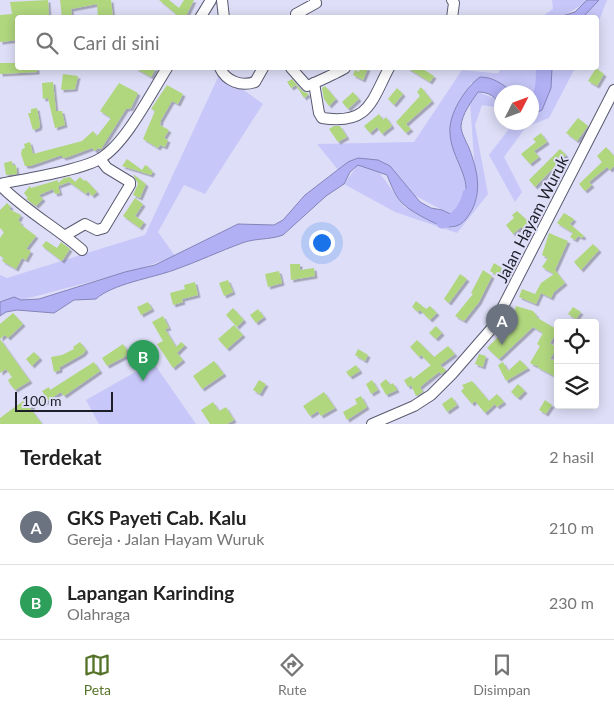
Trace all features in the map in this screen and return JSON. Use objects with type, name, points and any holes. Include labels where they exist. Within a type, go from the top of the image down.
[{"type":"street","points":[[202,15],[210,0]]},
{"type":"street","points":[[222,0],[224,15]]},
{"type":"street","points":[[452,0],[454,3],[452,15]]},
{"type":"street","points":[[298,15],[318,1]]},
{"type":"street","points":[[0,185],[100,159],[113,148],[132,124],[166,70]]},
{"type":"street","points":[[221,70],[233,82],[244,84],[255,82],[261,70]]},
{"type":"street","points":[[293,70],[307,86],[330,74],[339,73],[343,70]]},
{"type":"street","points":[[314,84],[318,113],[322,118],[350,118],[366,111],[371,105],[388,70]]},
{"type":"street","name":"Jalan Hayam Wuruk","points":[[372,424],[414,406],[430,395],[452,374],[492,328],[614,90]]},
{"type":"street","points":[[66,235],[85,224],[97,230],[104,228],[130,186],[130,182],[107,168],[100,159]]},
{"type":"street","points":[[0,185],[19,203],[66,235],[82,250]]},
{"type":"shaded area","points":[[552,0],[586,0],[585,3],[564,15],[544,15],[553,9]]},
{"type":"shaded area","points":[[587,0],[599,0],[585,15],[565,15],[575,12]]},
{"type":"shaded area","points":[[596,0],[607,0],[599,21],[599,15],[581,15]]},
{"type":"shaded area","points":[[462,70],[498,73],[500,70],[542,70],[539,90],[539,85],[471,83],[453,116],[467,194],[450,214],[414,195],[389,166],[369,159],[339,171],[317,144],[414,142]]},
{"type":"shaded area","points":[[542,70],[552,70],[551,88],[542,110],[539,112]]},
{"type":"shaded area","points":[[551,70],[574,70],[549,118],[539,122],[539,111],[542,110]]},
{"type":"shaded area","points":[[220,73],[263,104],[205,194],[184,185],[158,232],[175,256],[139,269],[21,300],[0,301],[0,275],[7,278],[145,235]]},
{"type":"shaded area","points":[[480,77],[489,78],[503,85],[494,85],[494,98],[486,93],[478,92],[463,117],[461,129],[472,157],[478,184],[472,210],[461,224],[449,227],[443,226],[419,215],[406,207],[398,199],[387,175],[358,165],[350,172],[344,184],[326,196],[283,235],[242,243],[174,270],[122,285],[96,299],[74,300],[54,313],[17,310],[6,312],[0,316],[0,302],[14,297],[21,300],[39,299],[125,272],[155,265],[238,224],[274,225],[283,220],[305,195],[348,162],[358,158],[378,160],[390,166],[420,202],[457,217],[464,203],[466,185],[451,142],[450,126],[459,102]]},
{"type":"shaded area","points":[[478,92],[494,98],[494,107],[482,105],[475,125],[488,194],[457,233],[395,212],[344,184],[358,165],[379,172],[404,207],[453,228],[477,199],[470,103]]},
{"type":"shaded area","points":[[508,130],[524,130],[504,157],[522,192],[515,202],[489,155]]},
{"type":"shaded area","points":[[153,362],[196,424],[99,424],[86,400]]},
{"type":"building","points":[[48,0],[49,15],[15,15],[15,40],[0,42],[0,15],[12,14],[10,2]]},
{"type":"building","points":[[60,0],[111,0],[113,15],[98,15],[97,4],[71,9],[72,15],[62,15]]},
{"type":"building","points":[[159,0],[169,0],[179,8],[184,0],[194,0],[186,15],[176,14]]},
{"type":"building","points":[[0,63],[15,63],[15,70],[37,70],[37,72],[0,74]]},
{"type":"building","points":[[139,70],[155,70],[151,77]]},
{"type":"building","points":[[355,70],[359,72],[360,70],[367,70],[363,80],[353,75]]},
{"type":"building","points":[[410,70],[424,70],[434,76],[430,82]]},
{"type":"building","points":[[595,70],[599,70],[604,74],[597,86],[588,81]]},
{"type":"building","points":[[63,74],[78,76],[75,89],[61,90]]},
{"type":"building","points":[[292,79],[302,91],[309,94],[304,98],[296,85],[291,88],[287,82]]},
{"type":"building","points":[[53,82],[56,111],[62,111],[65,125],[55,128],[48,98],[43,99],[42,83]]},
{"type":"building","points":[[119,83],[138,93],[131,108],[126,109],[101,149],[98,148],[95,151],[92,148],[68,157],[63,158],[59,156],[25,166],[21,154],[22,149],[25,148],[24,144],[30,142],[33,154],[82,141],[93,131],[97,136],[111,118],[100,111]]},
{"type":"building","points":[[167,85],[183,94],[178,104],[172,101],[161,120],[160,125],[169,130],[164,138],[168,140],[165,147],[160,145],[158,148],[143,139],[155,111],[151,109]]},
{"type":"building","points":[[325,86],[336,99],[329,106],[324,99],[322,88]]},
{"type":"building","points":[[421,87],[432,101],[406,124],[411,129],[406,133],[396,122],[420,96],[417,92]]},
{"type":"building","points":[[397,88],[403,94],[394,105],[388,99]]},
{"type":"building","points":[[353,92],[359,99],[348,109],[342,102]]},
{"type":"building","points":[[37,108],[40,125],[39,128],[33,130],[28,113],[31,113],[31,109]]},
{"type":"building","points":[[379,114],[383,120],[386,117],[392,126],[382,134],[377,127],[370,133],[364,126]]},
{"type":"building","points":[[578,118],[588,126],[577,141],[566,133]]},
{"type":"building","points":[[334,126],[340,126],[347,137],[338,142],[329,129]]},
{"type":"building","points":[[541,133],[547,142],[534,151],[539,157],[530,164],[521,154],[536,142],[533,139]]},
{"type":"building","points":[[606,147],[614,156],[614,166],[610,170],[607,167],[589,182],[592,185],[585,191],[579,184],[602,162],[597,156]]},
{"type":"building","points":[[560,149],[566,155],[535,187],[529,180]]},
{"type":"building","points":[[127,159],[142,170],[145,165],[149,167],[148,169],[153,171],[151,175],[122,166]]},
{"type":"building","points":[[12,161],[13,166],[16,165],[17,174],[6,175],[4,163]]},
{"type":"building","points":[[133,174],[146,184],[140,198],[133,195],[138,184]]},
{"type":"building","points":[[70,177],[75,182],[80,177],[84,181],[86,180],[97,192],[92,196],[88,191],[86,194],[69,182],[58,186],[60,193],[55,194],[53,189],[39,195],[43,199],[36,206],[26,199],[28,198],[24,193],[30,186],[31,188],[58,180],[58,183],[64,178]]},
{"type":"building","points":[[135,198],[143,204],[135,216],[144,222],[140,228],[123,216]]},
{"type":"building","points":[[7,203],[11,207],[9,209],[21,215],[18,221],[21,222],[20,224],[36,236],[26,249],[31,251],[26,260],[22,258],[16,269],[2,261],[4,258],[0,256],[0,238],[4,232],[0,228],[0,210]]},
{"type":"building","points":[[517,211],[531,224],[524,230],[521,227],[513,234],[506,225],[514,218],[512,215]]},
{"type":"building","points":[[564,213],[574,219],[570,224],[584,236],[582,238],[578,236],[575,240],[570,237],[573,233],[557,223]]},
{"type":"building","points":[[549,233],[568,241],[555,270],[565,283],[554,292],[551,298],[541,293],[536,304],[519,297],[522,289],[535,294],[541,283],[554,274],[542,267],[548,258],[542,255]]},
{"type":"building","points":[[46,241],[57,248],[61,242],[70,249],[62,261],[42,246]]},
{"type":"building","points":[[593,244],[599,250],[581,270],[574,262]]},
{"type":"building","points":[[494,263],[502,268],[498,276],[490,271]]},
{"type":"building","points":[[290,264],[300,264],[300,270],[314,268],[315,276],[291,280]]},
{"type":"building","points":[[483,270],[492,276],[479,302],[464,321],[455,316],[473,294],[471,293]]},
{"type":"building","points":[[279,271],[282,283],[268,287],[265,274]]},
{"type":"building","points":[[460,274],[467,279],[449,303],[444,299]]},
{"type":"building","points":[[228,280],[233,292],[224,296],[219,283]]},
{"type":"building","points":[[195,282],[198,295],[182,299],[183,302],[173,305],[170,293],[185,289],[184,285]]},
{"type":"building","points":[[416,301],[426,309],[430,306],[437,313],[430,320],[420,310],[418,312],[412,307]]},
{"type":"building","points":[[148,302],[152,309],[141,315],[137,307]]},
{"type":"building","points":[[516,306],[533,311],[536,317],[554,328],[554,336],[550,343],[554,346],[554,353],[550,359],[554,360],[554,376],[537,367],[539,365],[536,366],[530,363],[540,346],[537,344],[543,333],[533,327],[499,359],[487,348],[509,326],[507,324],[513,317]]},
{"type":"building","points":[[573,307],[581,312],[576,319],[568,314]]},
{"type":"building","points":[[233,308],[244,320],[237,327],[226,315]]},
{"type":"building","points":[[258,309],[264,317],[256,323],[250,315]]},
{"type":"building","points":[[13,313],[23,324],[8,338],[5,335],[0,339],[0,324]]},
{"type":"building","points":[[163,316],[169,328],[165,329],[176,347],[181,342],[185,345],[177,353],[183,360],[173,368],[157,344],[163,341],[152,322]]},
{"type":"building","points":[[234,325],[243,335],[227,349],[218,339]]},
{"type":"building","points":[[436,326],[442,333],[436,339],[429,333]]},
{"type":"building","points":[[0,339],[30,381],[15,390],[8,380],[12,377],[6,369],[0,373]]},
{"type":"building","points":[[417,340],[434,357],[448,346],[455,354],[440,365],[446,370],[442,374],[439,372],[420,387],[423,392],[416,396],[411,385],[408,387],[404,380],[411,376],[413,379],[431,365],[421,355],[419,357],[410,347]]},
{"type":"building","points":[[80,342],[86,350],[83,354],[54,372],[51,357],[62,355],[74,349],[73,347]]},
{"type":"building","points":[[123,344],[127,350],[126,356],[107,366],[102,358]]},
{"type":"building","points":[[358,349],[368,355],[365,361],[355,355]]},
{"type":"building","points":[[34,352],[40,358],[32,366],[26,359]]},
{"type":"building","points":[[479,354],[486,356],[483,367],[475,364]]},
{"type":"building","points":[[520,360],[528,368],[506,381],[498,365],[503,362],[508,371]]},
{"type":"building","points":[[214,361],[224,374],[202,389],[193,376]]},
{"type":"building","points":[[94,362],[100,371],[64,396],[61,392],[41,405],[37,398],[44,394],[42,391],[49,387],[50,390]]},
{"type":"building","points":[[356,365],[360,371],[350,377],[346,372]]},
{"type":"building","points":[[386,379],[390,385],[393,383],[397,390],[386,395],[380,384]]},
{"type":"building","points":[[259,380],[266,384],[260,394],[253,390]]},
{"type":"building","points":[[372,380],[378,390],[371,394],[366,384]]},
{"type":"building","points":[[472,381],[489,401],[497,394],[504,402],[497,407],[495,404],[485,413],[475,401],[472,404],[461,391],[464,388],[462,385]]},
{"type":"building","points":[[518,384],[525,391],[518,398],[511,392]]},
{"type":"building","points":[[324,392],[335,408],[321,416],[318,411],[310,416],[303,406]]},
{"type":"building","points":[[361,396],[367,407],[347,420],[343,412],[357,404],[355,399]]},
{"type":"building","points":[[452,397],[457,405],[447,412],[442,404]]},
{"type":"building","points":[[27,398],[33,406],[30,408],[42,424],[0,424],[0,418]]},
{"type":"building","points":[[545,400],[552,405],[546,414],[539,410]]},
{"type":"building","points":[[213,402],[219,411],[226,407],[234,420],[227,424],[210,424],[201,410]]},
{"type":"waterway","points":[[539,95],[542,78],[541,70]]},
{"type":"waterway","points":[[442,223],[447,222],[459,212],[468,194]]},
{"type":"place","name":"GKS Payeti Cab. Kalu","points":[[502,345]]},
{"type":"place","name":"Lapangan Karinding","points":[[143,381]]}]
